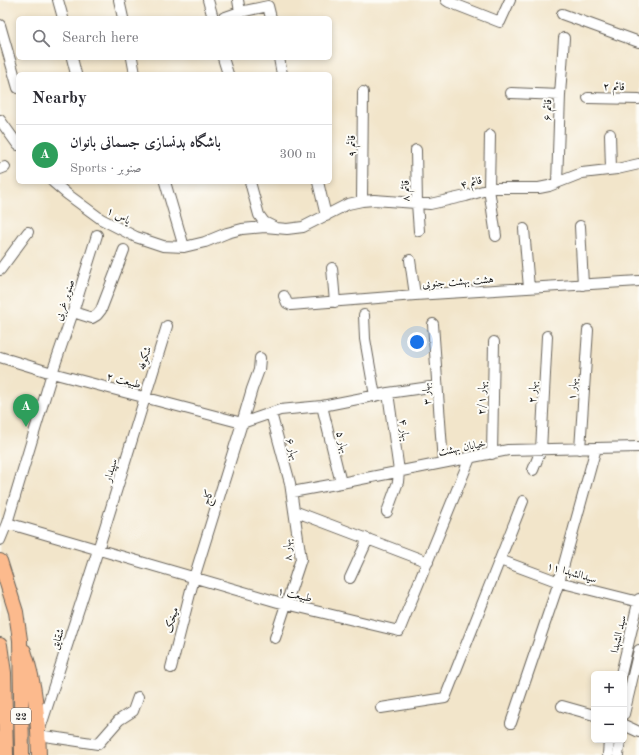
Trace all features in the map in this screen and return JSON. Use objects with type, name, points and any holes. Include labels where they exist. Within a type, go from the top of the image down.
[{"type":"highway","name":"22","points":[[0,562],[16,612],[20,640],[22,755]]},
{"type":"highway","points":[[20,640],[29,667],[35,693],[39,755]]},
{"type":"highway","name":"22","points":[[0,645],[4,673],[6,755]]},
{"type":"street","points":[[58,0],[62,16]]},
{"type":"street","points":[[119,0],[123,16]]},
{"type":"street","points":[[208,0],[212,16]]},
{"type":"street","points":[[238,0],[240,12]]},
{"type":"street","points":[[446,0],[500,22],[510,0]]},
{"type":"street","points":[[228,16],[268,6],[270,16]]},
{"type":"street","points":[[562,14],[639,42]]},
{"type":"street","points":[[0,25],[16,81]]},
{"type":"street","name":"قائم ۶","points":[[557,183],[560,95],[564,38]]},
{"type":"street","points":[[72,60],[76,72]]},
{"type":"street","points":[[132,60],[135,72]]},
{"type":"street","points":[[224,60],[227,72]]},
{"type":"street","points":[[279,60],[282,72]]},
{"type":"street","name":"قائم ۹","points":[[362,201],[363,92]]},
{"type":"street","points":[[511,94],[560,95]]},
{"type":"street","name":"قائم ۲","points":[[588,98],[639,99]]},
{"type":"street","points":[[0,120],[16,141]]},
{"type":"street","points":[[610,134],[611,170]]},
{"type":"street","points":[[490,135],[489,189],[496,236]]},
{"type":"street","name":"قائم ۸","points":[[416,150],[417,203],[420,231]]},
{"type":"street","name":"قائم ۴","points":[[276,228],[287,229],[303,227],[348,204],[362,201],[374,200],[430,204],[489,189],[506,187],[539,188],[557,183],[582,173],[611,170],[639,164]]},
{"type":"street","name":"یاس ۱","points":[[55,184],[101,219],[136,237],[162,246],[184,247],[205,242],[242,229],[265,227],[276,228]]},
{"type":"street","points":[[166,184],[184,247]]},
{"type":"street","points":[[251,184],[259,215],[264,222],[276,228]]},
{"type":"street","points":[[318,184],[326,216]]},
{"type":"street","points":[[580,226],[582,285]]},
{"type":"street","points":[[524,229],[528,288]]},
{"type":"street","points":[[0,270],[28,232]]},
{"type":"street","name":"صنوبر غربی","points":[[0,540],[7,523],[52,373],[97,235]]},
{"type":"street","points":[[73,312],[92,318],[97,315],[101,310],[124,250]]},
{"type":"street","points":[[410,260],[415,295]]},
{"type":"street","points":[[332,268],[335,302]]},
{"type":"street","name":"هشت بهشت جنوبی","points":[[284,296],[287,303],[291,306],[415,295],[639,281]]},
{"type":"street","points":[[364,316],[365,339],[375,396]]},
{"type":"street","name":"بهار ۳","points":[[433,324],[443,463]]},
{"type":"street","name":"شکوفه","points":[[145,398],[167,326]]},
{"type":"street","name":"بهار ۱","points":[[580,449],[588,330]]},
{"type":"street","name":"بهار ۲","points":[[534,470],[541,450],[547,336]]},
{"type":"street","name":"بهار ۲/۱","points":[[492,454],[494,342]]},
{"type":"street","name":"طبیعت ۲","points":[[0,357],[52,373],[242,423]]},
{"type":"street","name":"کاج","points":[[194,578],[259,370],[260,358]]},
{"type":"street","points":[[242,423],[280,410],[322,406],[388,393],[437,386]]},
{"type":"street","name":"بهار ۴","points":[[387,512],[398,482],[399,471],[388,393]]},
{"type":"street","name":"سپیدار","points":[[98,550],[145,398]]},
{"type":"street","name":"بهار ۵","points":[[322,406],[341,483]]},
{"type":"street","name":"بهار ۶","points":[[271,413],[292,492]]},
{"type":"street","name":"خیابان بهشت","points":[[292,492],[508,450],[639,447]]},
{"type":"street","points":[[511,723],[559,582],[596,448]]},
{"type":"street","name":"طبیعت ۱","points":[[7,523],[286,604],[399,631],[470,458]]},
{"type":"street","name":"بهار ۸","points":[[275,638],[302,559],[292,492]]},
{"type":"street","points":[[381,708],[445,698],[523,501]]},
{"type":"street","points":[[294,511],[428,562]]},
{"type":"street","points":[[350,578],[368,539]]},
{"type":"street","name":"شقایق","points":[[38,735],[98,550]]},
{"type":"street","name":"سیدالشهدا ۱۱","points":[[500,560],[559,582],[639,601]]},
{"type":"street","name":"میخک","points":[[171,668],[194,578]]},
{"type":"street","name":"سید الشهدا","points":[[622,671],[639,601]]},
{"type":"street","points":[[626,707],[639,650]]},
{"type":"street","points":[[38,735],[98,744],[119,720],[133,711],[138,697]]},
{"type":"street","points":[[562,706],[591,714]]},
{"type":"street","points":[[627,726],[639,732]]},
{"type":"street","points":[[608,755],[609,743]]},
{"type":"street","points":[[618,755],[620,743]]},
{"type":"place","name":"باشگاه بدنسازی جسمانی بانوان","points":[[26,427]]}]
